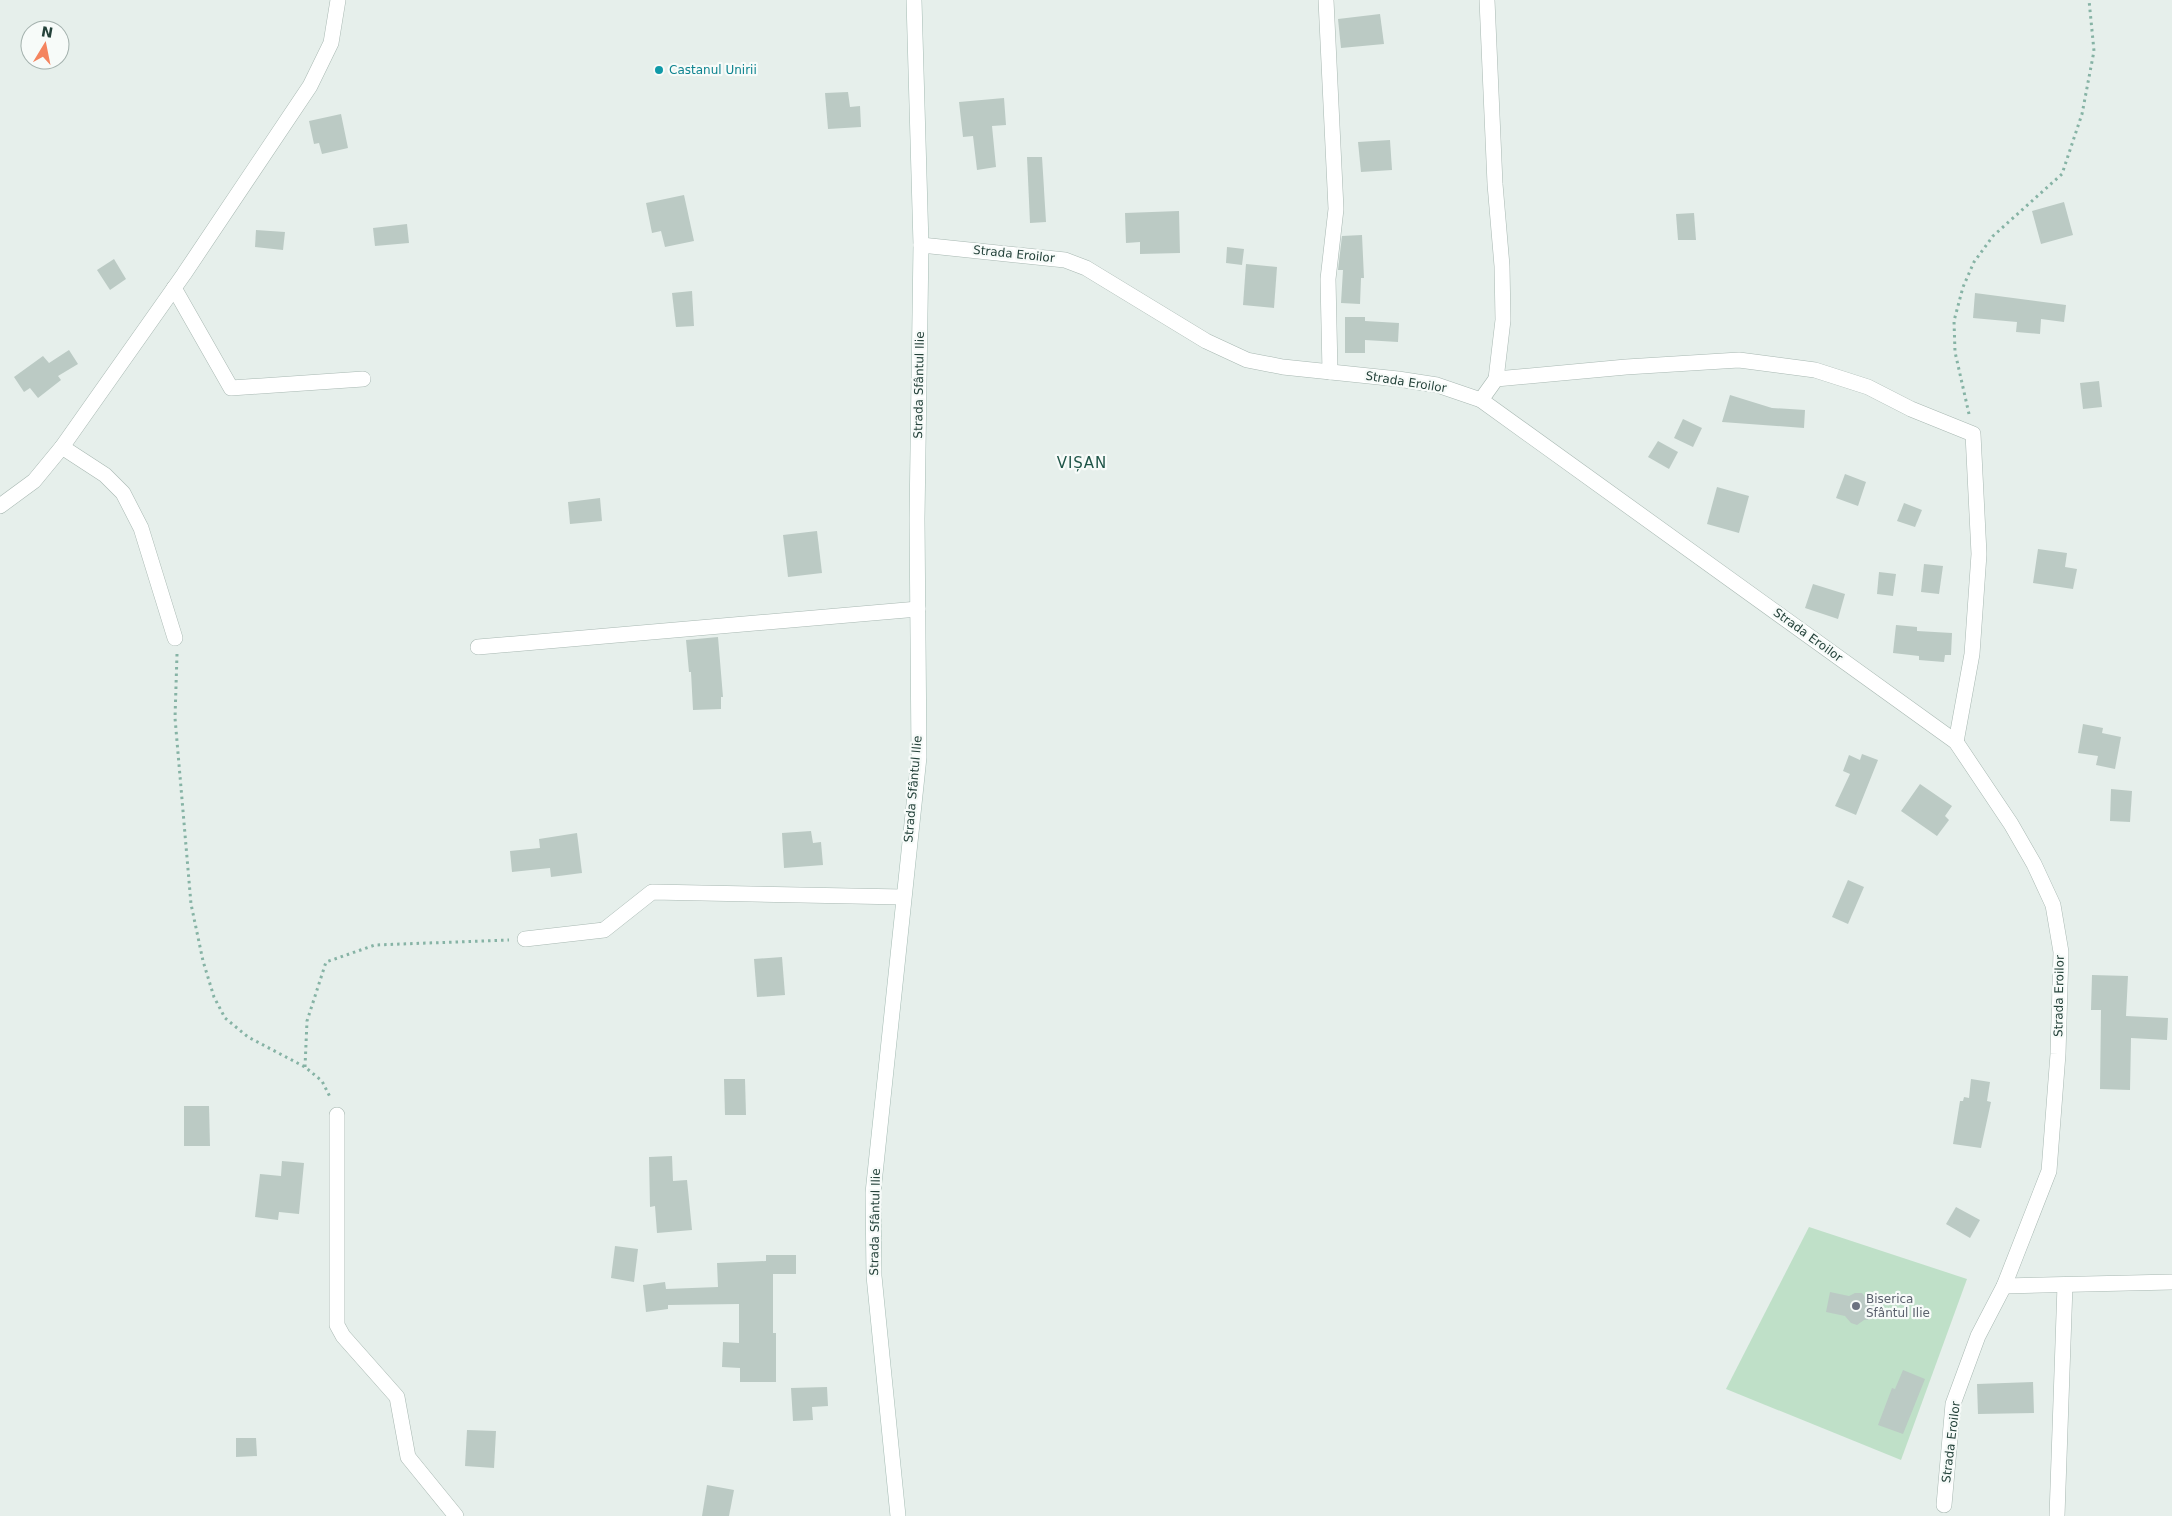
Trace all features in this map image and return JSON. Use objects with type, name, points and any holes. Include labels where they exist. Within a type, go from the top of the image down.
[{"type":"street","points":[[0,506],[34,481],[62,447],[174,288],[310,86],[332,43],[338,0]]},
{"type":"street","name":"Strada Sfântul Ilie","points":[[898,1516],[874,1276],[873,1194],[918,757],[921,245],[914,0]]},
{"type":"street","points":[[1326,0],[1336,209],[1328,279],[1330,372]]},
{"type":"street","points":[[1481,400],[1496,378],[1503,320],[1502,266],[1495,184],[1487,0]]},
{"type":"street","name":"Strada Eroilor","points":[[921,245],[1065,260],[1086,268],[1206,340],[1247,360],[1282,367],[1437,385],[1481,400],[1956,742],[2011,824],[2034,864],[2053,905],[2061,952],[2058,1054],[2049,1171],[2004,1286],[1978,1336],[1953,1404],[1944,1505]]},
{"type":"street","points":[[174,288],[232,388],[364,379]]},
{"type":"street","points":[[1496,378],[1739,360],[1815,370],[1868,387],[1911,409],[1974,434],[1979,554],[1972,654],[1956,742]]},
{"type":"street","points":[[62,447],[105,475],[123,493],[141,528],[175,638]]},
{"type":"street","points":[[478,647],[918,609]]},
{"type":"street","points":[[525,939],[604,930],[652,892],[903,897]]},
{"type":"street","points":[[337,1115],[337,1325],[343,1336],[397,1397],[408,1457],[456,1516]]},
{"type":"street","points":[[2004,1286],[2172,1282]]},
{"type":"street","points":[[2057,1516],[2065,1285]]},
{"type":"path","points":[[1974,434],[1955,352],[1954,321],[1974,262],[1993,236],[2062,174],[2082,114],[2094,51],[2089,0]]},
{"type":"path","points":[[175,638],[177,658],[175,726],[192,904],[203,962],[214,997],[225,1018],[248,1037],[305,1067],[322,1082],[337,1115]]},
{"type":"path","points":[[305,1067],[307,1021],[326,962],[375,945],[525,939]]},
{"type":"green space","points":[[1809,1227],[1967,1279],[1901,1460],[1726,1389]]},
{"type":"building","points":[[1380,14],[1384,44],[1341,48],[1338,19]]},
{"type":"building","points":[[848,92],[850,107],[860,106],[861,127],[828,129],[825,93]]},
{"type":"building","points":[[1004,98],[1006,125],[992,126],[996,167],[977,170],[973,136],[963,137],[959,102]]},
{"type":"building","points":[[341,114],[348,148],[322,154],[319,143],[314,144],[309,121]]},
{"type":"building","points":[[1390,140],[1392,170],[1361,172],[1358,142]]},
{"type":"building","points":[[1027,157],[1042,157],[1046,222],[1030,223]]},
{"type":"building","points":[[684,195],[694,241],[665,247],[661,231],[652,233],[646,203]]},
{"type":"building","points":[[2064,202],[2073,235],[2041,244],[2032,211]]},
{"type":"building","points":[[1179,211],[1180,253],[1140,254],[1140,242],[1126,243],[1125,213]]},
{"type":"building","points":[[1694,213],[1696,240],[1678,240],[1676,214]]},
{"type":"building","points":[[407,224],[409,243],[375,246],[373,228]]},
{"type":"building","points":[[256,230],[285,232],[283,250],[255,247]]},
{"type":"building","points":[[1362,235],[1364,278],[1361,278],[1360,304],[1341,303],[1343,270],[1338,270],[1342,236]]},
{"type":"building","points":[[1227,247],[1244,249],[1242,265],[1226,263]]},
{"type":"building","points":[[114,259],[126,279],[110,290],[97,270]]},
{"type":"building","points":[[1246,264],[1277,267],[1274,308],[1243,305]]},
{"type":"building","points":[[692,291],[694,326],[676,327],[672,293]]},
{"type":"building","points":[[1975,293],[2066,305],[2064,322],[2041,319],[2040,334],[2016,332],[2017,322],[1973,318]]},
{"type":"building","points":[[1345,317],[1365,317],[1365,321],[1399,323],[1398,342],[1365,340],[1365,353],[1345,353]]},
{"type":"building","points":[[69,350],[78,364],[58,376],[61,380],[38,398],[30,388],[24,392],[14,377],[43,356],[49,363]]},
{"type":"building","points":[[2099,381],[2102,407],[2083,409],[2080,383]]},
{"type":"building","points":[[1730,395],[1772,408],[1805,410],[1804,428],[1722,422]]},
{"type":"building","points":[[1683,419],[1702,428],[1693,447],[1674,438]]},
{"type":"building","points":[[1658,441],[1678,452],[1669,469],[1648,457]]},
{"type":"building","points":[[1845,474],[1866,482],[1858,506],[1836,498]]},
{"type":"building","points":[[1717,487],[1749,496],[1739,533],[1707,524]]},
{"type":"building","points":[[600,498],[602,521],[570,524],[568,502]]},
{"type":"building","points":[[1904,503],[1922,510],[1915,527],[1897,521]]},
{"type":"building","points":[[817,531],[822,573],[788,577],[783,535]]},
{"type":"building","points":[[2038,549],[2067,553],[2065,567],[2077,569],[2073,589],[2033,583]]},
{"type":"building","points":[[1924,564],[1943,566],[1939,594],[1921,592]]},
{"type":"building","points":[[1879,572],[1896,574],[1893,596],[1877,594]]},
{"type":"building","points":[[1813,584],[1845,594],[1838,619],[1805,608]]},
{"type":"building","points":[[1896,625],[1917,627],[1917,631],[1952,633],[1951,655],[1945,655],[1944,662],[1919,660],[1919,656],[1893,653]]},
{"type":"building","points":[[718,637],[723,697],[721,697],[721,709],[693,710],[691,672],[689,672],[686,640]]},
{"type":"building","points":[[2083,724],[2103,728],[2102,733],[2121,737],[2115,769],[2096,765],[2098,756],[2078,753]]},
{"type":"building","points":[[1862,754],[1878,760],[1856,815],[1835,806],[1850,774],[1843,771],[1849,755],[1860,760]]},
{"type":"building","points":[[1920,784],[1952,806],[1945,816],[1949,820],[1937,836],[1901,811]]},
{"type":"building","points":[[2111,789],[2132,791],[2130,822],[2110,821]]},
{"type":"building","points":[[811,831],[813,843],[821,842],[823,865],[784,868],[782,833]]},
{"type":"building","points":[[577,833],[582,873],[551,877],[550,868],[512,872],[510,851],[540,848],[539,839]]},
{"type":"building","points":[[1848,880],[1864,887],[1848,924],[1832,917]]},
{"type":"building","points":[[782,957],[785,995],[757,997],[754,959]]},
{"type":"building","points":[[2092,975],[2128,976],[2126,1016],[2168,1018],[2167,1040],[2131,1038],[2130,1090],[2100,1089],[2101,1010],[2091,1010]]},
{"type":"building","points":[[724,1079],[745,1079],[746,1115],[725,1115]]},
{"type":"building","points":[[1971,1079],[1990,1082],[1987,1101],[1991,1102],[1981,1148],[1953,1144],[1960,1101],[1963,1101],[1964,1097],[1969,1098]]},
{"type":"building","points":[[184,1106],[209,1106],[210,1146],[184,1146]]},
{"type":"building","points":[[672,1156],[673,1181],[687,1180],[692,1230],[657,1233],[655,1206],[650,1207],[649,1157]]},
{"type":"building","points":[[282,1161],[304,1163],[299,1214],[279,1212],[278,1220],[255,1217],[260,1174],[281,1176]]},
{"type":"building","points":[[1956,1207],[1980,1220],[1970,1238],[1946,1224]]},
{"type":"building","points":[[615,1246],[638,1249],[634,1282],[611,1278]]},
{"type":"building","points":[[766,1255],[796,1255],[796,1274],[773,1274],[773,1333],[776,1333],[776,1382],[740,1382],[740,1368],[722,1367],[723,1342],[739,1343],[739,1304],[668,1305],[668,1309],[646,1312],[643,1285],[665,1282],[666,1289],[718,1287],[717,1263],[766,1261]]},
{"type":"building","points":[[1830,1292],[1849,1296],[1855,1293],[1862,1293],[1868,1301],[1871,1301],[1876,1312],[1872,1319],[1864,1320],[1857,1325],[1851,1323],[1845,1316],[1826,1312]]},
{"type":"building","points":[[1903,1370],[1925,1379],[1903,1434],[1878,1425],[1892,1388],[1895,1389]]},
{"type":"building","points":[[2033,1382],[2034,1413],[1978,1414],[1977,1384]]},
{"type":"building","points":[[827,1387],[828,1406],[812,1407],[813,1420],[793,1421],[791,1388]]},
{"type":"building","points":[[467,1430],[496,1431],[494,1468],[465,1466]]},
{"type":"building","points":[[236,1438],[256,1438],[257,1456],[236,1457]]},
{"type":"building","points":[[707,1485],[734,1490],[729,1516],[702,1516]]},
{"type":"place","name":"Castanul Unirii","points":[[659,70]]},
{"type":"place","name":"Biserica Sfântul Ilie","points":[[1856,1306]]},
{"type":"district","name":"VIȘAN","points":[[1082,463]]}]
